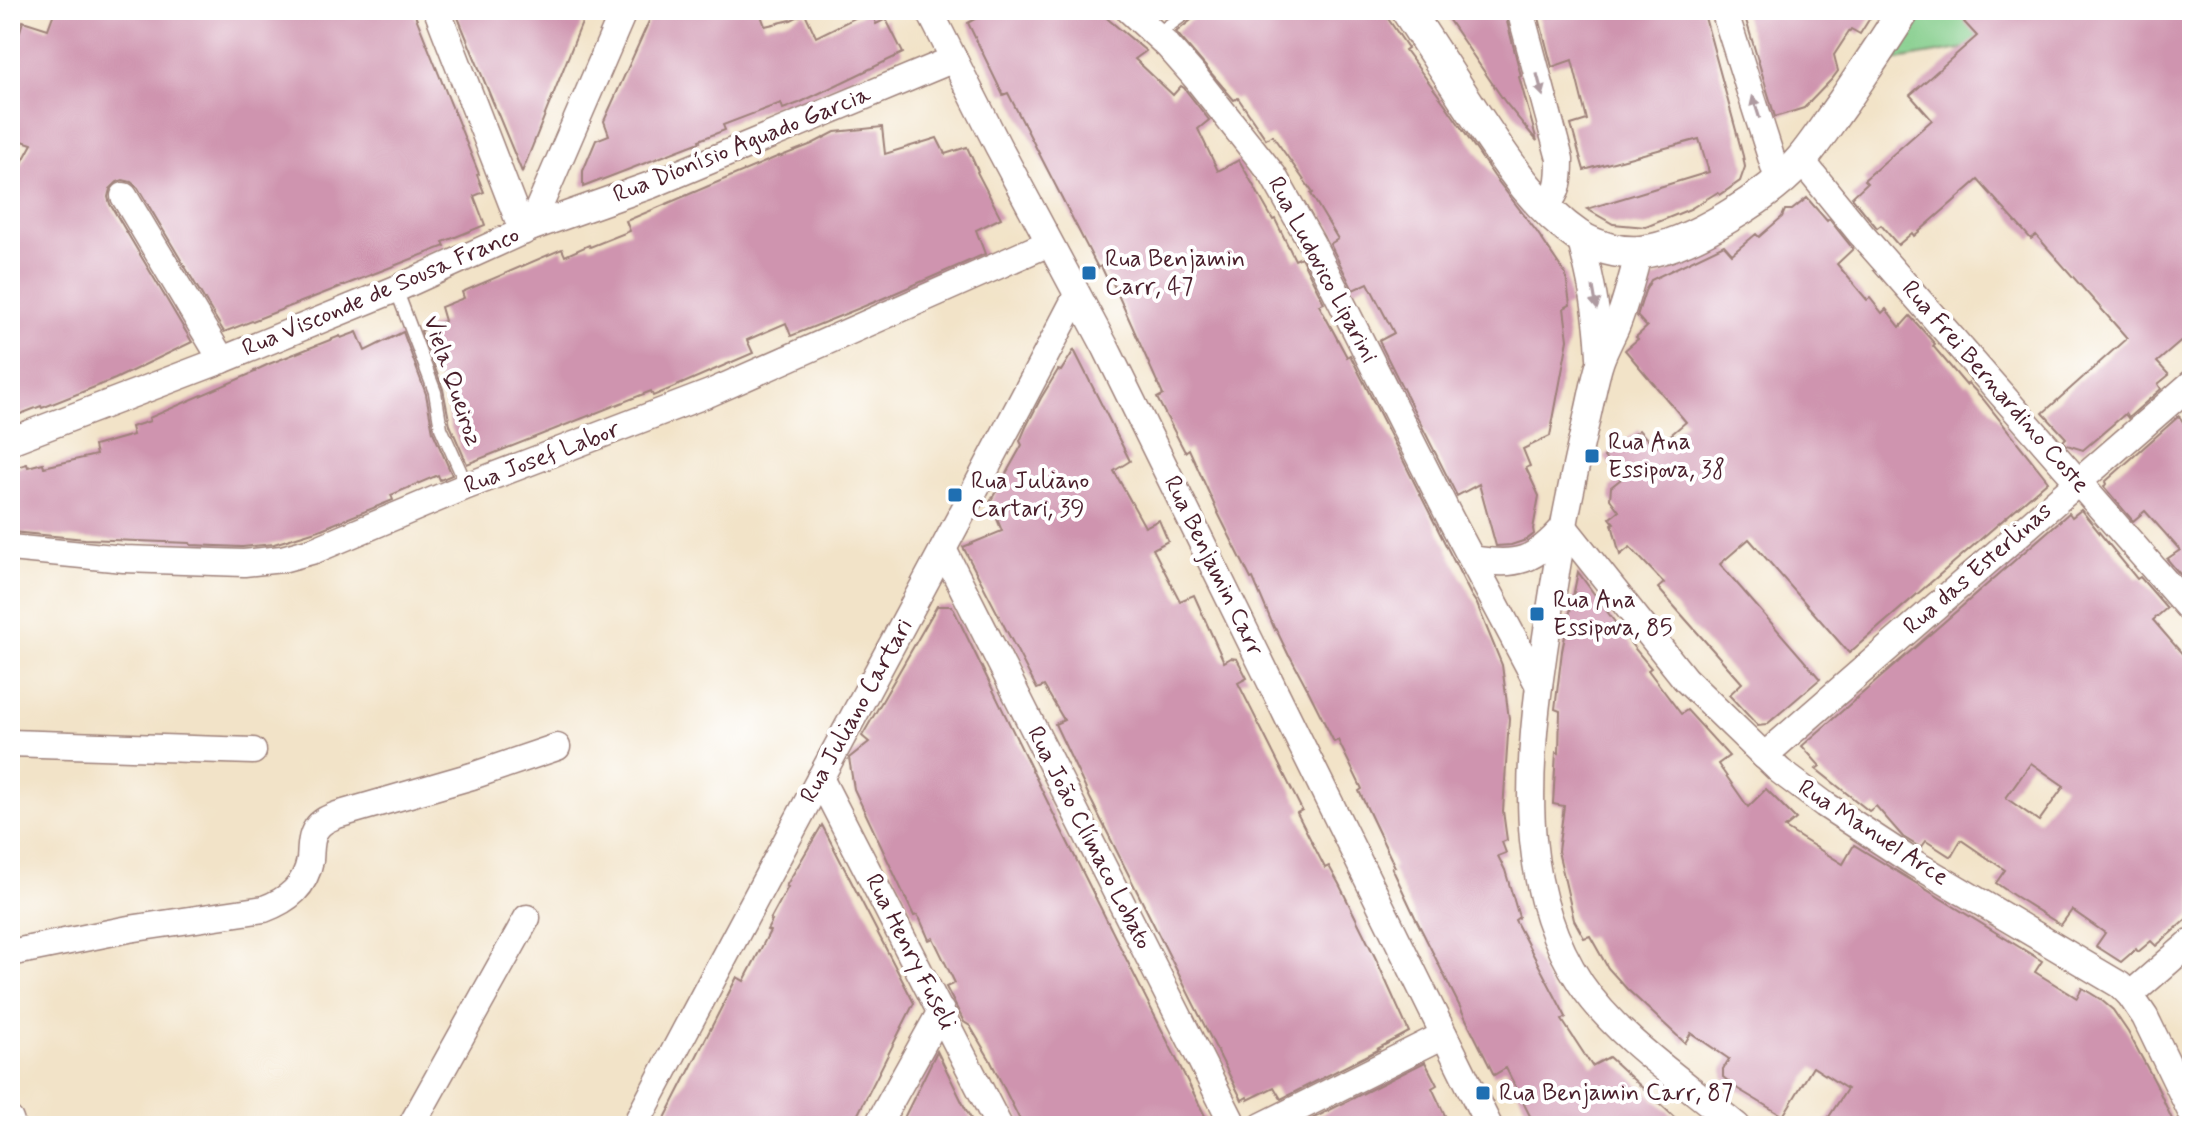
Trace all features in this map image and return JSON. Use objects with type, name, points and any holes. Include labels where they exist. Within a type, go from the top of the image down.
[{"type":"street","points":[[437,10],[526,230]]},
{"type":"street","name":"Rua Visconde de Sousa Franco","points":[[10,441],[396,289],[526,230],[624,10]]},
{"type":"street","name":"Rua Benjamin Carr","points":[[929,10],[1120,376],[1489,1126]]},
{"type":"street","name":"Rua Ludovico Liparini","points":[[1129,10],[1196,78],[1273,175],[1312,244],[1450,518],[1539,686]]},
{"type":"street","points":[[1407,10],[1501,154],[1545,209],[1580,237],[1609,250],[1639,252],[1664,247],[1694,235],[1760,198],[1790,171],[1825,127],[1904,10]]},
{"type":"street","points":[[1520,10],[1560,159],[1557,193],[1545,209]]},
{"type":"street","points":[[1724,10],[1790,171]]},
{"type":"street","name":"Rua Dionísio Aguado Garcia","points":[[526,230],[651,185],[954,59]]},
{"type":"street","name":"Rua Frei Bernardino Coste","points":[[1790,171],[1861,234],[2192,612]]},
{"type":"street","points":[[124,196],[222,360]]},
{"type":"street","points":[[1580,237],[1599,322],[1600,360]]},
{"type":"street","name":"Rua Josef Labor","points":[[10,548],[124,559],[244,563],[282,559],[315,550],[467,486],[710,393],[1049,243]]},
{"type":"street","points":[[1639,252],[1617,325],[1600,360],[1568,501],[1549,608],[1534,723],[1531,830],[1537,878],[1545,909],[1559,944],[1582,986],[1614,1022],[1650,1055],[1737,1126]]},
{"type":"street","name":"Rua Juliano Cartari","points":[[635,1126],[944,551],[1077,295]]},
{"type":"street","name":"Rua das Esterlinas","points":[[1764,756],[2192,383]]},
{"type":"street","points":[[1473,559],[1510,562],[1531,557],[1546,547],[1564,527]]},
{"type":"street","name":"Rua Manuel Arce","points":[[1564,527],[1685,679],[1764,756],[1836,813],[2120,985],[2145,1017],[2192,1114]]},
{"type":"street","name":"Rua João Clímaco Lobato","points":[[944,551],[1234,1126]]},
{"type":"street","points":[[10,743],[253,751]]},
{"type":"street","points":[[10,953],[129,929],[264,909],[280,903],[296,891],[305,878],[314,831],[321,822],[557,747]]},
{"type":"street","name":"Rua Henry Fuseli","points":[[820,778],[999,1126]]},
{"type":"street","points":[[411,1126],[527,918]]},
{"type":"street","points":[[2130,995],[2192,941]]},
{"type":"street","points":[[877,1126],[941,1011]]},
{"type":"street","points":[[1262,1126],[1444,1035]]},
{"type":"lane","points":[[1156,35],[1190,10]]},
{"type":"lane","name":"Viela Queiroz","points":[[396,289],[435,392],[441,428],[467,486]]},
{"type":"green space","points":[[1907,10],[2186,10],[1868,65]]},
{"type":"building","points":[[55,10],[413,10],[479,174],[484,192],[474,196],[485,225],[443,242],[445,246],[224,332],[138,188],[131,182],[117,182],[110,189],[110,204],[192,342],[115,379],[10,418],[10,184],[32,144],[10,137],[10,28],[20,31],[23,21],[48,29]]},
{"type":"building","points":[[455,10],[587,10],[522,172],[466,37]]},
{"type":"building","points":[[654,10],[759,10],[765,26],[805,13],[816,37],[871,10],[876,24],[886,19],[903,53],[799,103],[783,109],[781,103],[723,125],[725,130],[700,142],[583,187],[583,171],[596,140],[609,135],[604,121]]},
{"type":"building","points":[[991,10],[1097,10],[1146,51],[1135,59],[1173,95],[1181,86],[1184,88],[1209,120],[1198,129],[1218,171],[1239,160],[1275,219],[1295,260],[1301,257],[1324,303],[1319,305],[1347,357],[1350,355],[1477,604],[1502,665],[1509,719],[1503,811],[1507,840],[1502,842],[1506,853],[1498,856],[1519,917],[1515,920],[1566,1017],[1562,1020],[1592,1066],[1609,1057],[1684,1126],[1535,1126],[1506,1068],[1494,1075],[1392,868],[1395,867],[1338,740],[1334,742],[1275,630],[1253,578],[1218,513],[1189,449],[1185,452],[1157,398],[1163,395],[1111,279],[1108,281],[1101,266],[1098,268],[1008,93],[1003,95],[968,23]]},
{"type":"building","points":[[1199,10],[1382,10],[1408,48],[1405,50],[1566,275],[1570,305],[1564,308],[1568,340],[1550,436],[1523,449],[1530,466],[1526,468],[1539,496],[1534,534],[1526,540],[1496,546],[1479,484],[1457,496],[1379,341],[1394,333],[1368,283],[1353,290],[1330,244],[1338,239],[1313,193],[1272,135],[1266,139],[1238,98],[1234,100],[1176,32]]},
{"type":"building","points":[[1442,10],[1504,10],[1537,141],[1505,102]]},
{"type":"building","points":[[1537,10],[1703,10],[1743,156],[1745,167],[1740,181],[1720,195],[1718,192],[1690,209],[1646,227],[1613,224],[1587,209],[1709,172],[1699,139],[1584,170],[1571,125],[1587,120],[1572,60],[1552,67]]},
{"type":"building","points":[[1743,10],[1875,10],[1860,34],[1851,29],[1834,55],[1838,71],[1832,79],[1804,108],[1775,117]]},
{"type":"building","points":[[1978,10],[2183,10],[2192,20],[2192,332],[2157,362],[2169,375],[2158,384],[2161,389],[2128,418],[2125,414],[2083,450],[2067,445],[2063,441],[2066,438],[2043,413],[2127,338],[2036,235],[2031,239],[1978,180],[1914,236],[1912,233],[1898,245],[1881,225],[1877,228],[1852,197],[1867,183],[1864,180],[1932,120],[1910,95],[1977,36],[1964,22]]},
{"type":"building","points":[[882,127],[885,154],[937,138],[945,154],[967,147],[1001,218],[976,230],[985,254],[791,336],[786,323],[747,340],[753,353],[653,396],[651,391],[467,464],[450,425],[443,389],[421,331],[445,321],[441,307],[464,298],[462,292],[562,249],[565,256],[630,231],[626,221],[835,132]]},
{"type":"building","points":[[1807,198],[1853,249],[1837,264],[1867,300],[1870,298],[1882,313],[1886,309],[1900,327],[1910,316],[1966,385],[1968,383],[1983,399],[2048,481],[1849,653],[1749,539],[1720,564],[1820,679],[1766,725],[1758,726],[1729,695],[1742,683],[1658,588],[1664,583],[1630,547],[1620,555],[1614,523],[1610,518],[1619,511],[1610,499],[1611,487],[1621,479],[1604,457],[1639,430],[1655,448],[1686,422],[1625,350],[1647,327],[1637,316],[1651,280],[1724,245],[1732,254],[1756,234],[1759,237],[1782,217],[1785,210],[1792,210]]},
{"type":"building","points":[[357,332],[365,351],[403,332],[426,394],[433,432],[452,475],[440,480],[438,475],[391,495],[393,500],[319,530],[274,544],[242,547],[191,545],[12,532],[10,469],[43,463],[44,467],[96,455],[94,446],[133,435],[131,427],[150,421],[149,418],[269,364]]},
{"type":"building","points":[[1074,350],[1130,461],[1114,471],[1145,527],[1159,520],[1168,541],[1153,549],[1180,601],[1194,595],[1224,662],[1237,659],[1247,678],[1238,683],[1302,810],[1297,813],[1325,868],[1329,866],[1339,884],[1409,1032],[1281,1099],[1274,1087],[1242,1100],[1055,724],[1064,720],[1044,686],[1037,689],[963,547],[1002,531],[990,502],[1022,445],[1020,441],[1041,398]]},
{"type":"building","points":[[2179,416],[2192,435],[2191,587],[2167,559],[2180,550],[2145,511],[2133,521],[2104,487],[2105,482]]},
{"type":"building","points":[[2081,510],[2137,579],[2140,577],[2167,608],[2153,620],[2192,665],[2192,914],[2156,946],[2151,941],[2121,962],[2096,946],[2105,933],[2072,910],[2061,925],[2013,895],[1996,883],[2005,870],[1961,840],[1951,857],[1926,841],[1921,848],[1903,837],[1876,806],[1869,811],[1816,769],[1820,766],[1802,746],[2069,513],[2072,517]],"holes":[[[2031,763],[2064,786],[2039,821],[2006,798]]]},
{"type":"building","points":[[1578,572],[1651,668],[1648,670],[1681,714],[1687,710],[1729,756],[1718,764],[1748,807],[1766,789],[1796,819],[1785,828],[1843,864],[1854,845],[2042,961],[2035,972],[2077,998],[2082,988],[2100,999],[2113,1010],[2128,1032],[2175,1126],[1823,1126],[1847,1089],[1813,1067],[1783,1116],[1723,1077],[1723,1069],[1729,1059],[1691,1033],[1685,1043],[1608,968],[1590,936],[1584,938],[1574,920],[1558,851],[1564,806],[1553,804],[1560,711],[1555,709],[1562,651]]},
{"type":"building","points":[[937,606],[952,606],[1210,1126],[1023,1126],[989,1058],[970,1026],[964,1022],[946,987],[955,983],[933,938],[929,940],[920,919],[914,916],[854,789],[849,758],[869,742],[862,736]]},
{"type":"building","points":[[822,825],[914,1003],[852,1126],[661,1126],[737,977],[744,981],[770,931],[767,930],[770,920],[786,886]]},
{"type":"building","points":[[937,1051],[964,1106],[975,1126],[900,1126]]},
{"type":"building","points":[[1425,1062],[1437,1085],[1432,1088],[1450,1126],[1298,1126]]},
{"type":"place","name":"Rua Benjamin Carr, 47","points":[[1089,273]]},
{"type":"place","name":"Rua Ana Essipova, 38","points":[[1592,456]]},
{"type":"place","name":"Rua Juliano Cartari, 39","points":[[955,495]]},
{"type":"place","name":"Rua Ana Essipova, 85","points":[[1537,614]]},
{"type":"place","name":"Rua Benjamin Carr, 87","points":[[1483,1093]]}]
